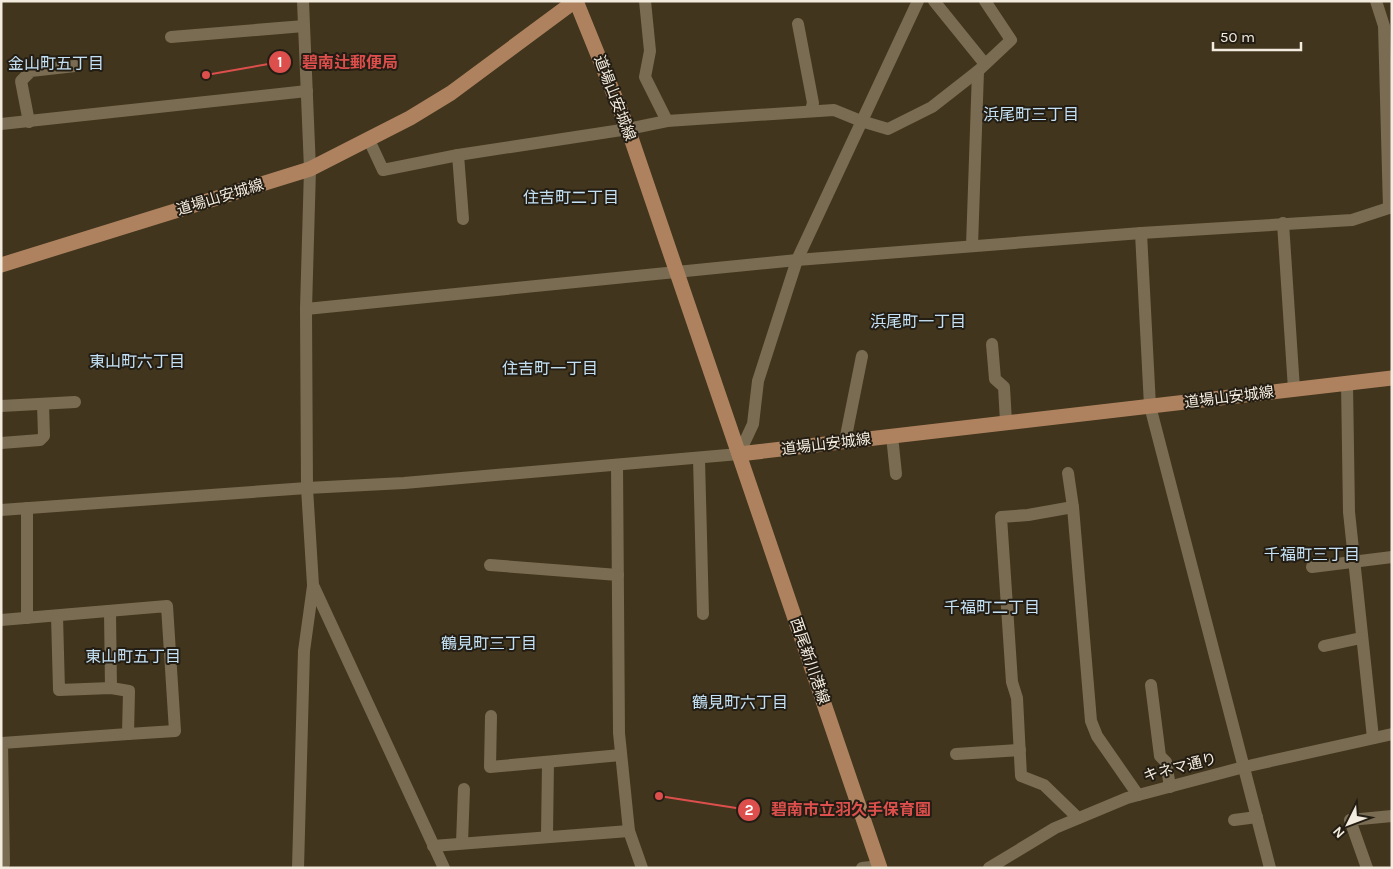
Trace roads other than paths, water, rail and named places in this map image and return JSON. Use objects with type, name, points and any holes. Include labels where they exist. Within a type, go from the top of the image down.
[{"type":"main road","name":"道場山安城線","points":[[1,265],[310,168],[369,140],[451,93],[576,1],[628,129],[739,454],[1392,378]]},
{"type":"main road","name":"西尾新川港線","points":[[739,454],[880,867]]},
{"type":"street","points":[[298,868],[304,651],[313,585],[307,488],[306,309],[310,168],[303,1]]},
{"type":"street","points":[[645,1],[650,51],[645,77],[667,121]]},
{"type":"street","points":[[1,510],[404,483],[699,459],[739,454],[753,424],[758,381],[797,260],[918,1]]},
{"type":"street","points":[[934,1],[982,67],[972,246]]},
{"type":"street","points":[[369,140],[383,170],[458,155],[628,129],[667,121],[811,110],[840,110],[861,121],[888,129],[932,107],[982,67],[1011,40],[985,1]]},
{"type":"street","points":[[306,309],[797,260],[1141,233],[1352,220],[1391,209],[1384,26],[1376,1]]},
{"type":"street","points":[[798,24],[813,103],[811,110]]},
{"type":"street","points":[[171,36],[304,26]]},
{"type":"street","points":[[30,122],[21,81],[30,71],[74,66]]},
{"type":"street","points":[[1,124],[307,91]]},
{"type":"street","points":[[458,155],[463,218]]},
{"type":"street","points":[[1284,223],[1294,389]]},
{"type":"street","points":[[1141,233],[1150,406],[1270,868]]},
{"type":"street","points":[[992,344],[996,379],[1004,388],[1006,422]]},
{"type":"street","points":[[845,441],[862,356]]},
{"type":"street","points":[[1347,383],[1349,512],[1373,738]]},
{"type":"street","points":[[1,406],[75,402]]},
{"type":"street","points":[[1,442],[40,440],[44,436],[44,404]]},
{"type":"street","points":[[892,436],[896,474]]},
{"type":"street","points":[[699,459],[704,614]]},
{"type":"street","points":[[617,465],[619,733],[629,831],[642,868]]},
{"type":"street","points":[[1068,473],[1073,507],[1091,721],[1097,736],[1138,795]]},
{"type":"street","points":[[1073,507],[1028,515],[1001,517],[1012,682],[1017,698],[1021,776],[1044,785],[1078,818]]},
{"type":"street","points":[[27,508],[27,618]]},
{"type":"street","points":[[1312,567],[1392,557]]},
{"type":"street","points":[[490,565],[618,575]]},
{"type":"street","points":[[313,585],[444,868]]},
{"type":"street","points":[[1,620],[167,606],[175,731],[2,743],[4,865]]},
{"type":"street","points":[[110,612],[111,688]]},
{"type":"street","points":[[57,616],[59,690],[111,688],[129,691],[128,734]]},
{"type":"street","points":[[1324,646],[1361,638]]},
{"type":"street","points":[[1151,685],[1160,756],[1166,762],[1170,787]]},
{"type":"street","points":[[491,716],[490,767],[621,755]]},
{"type":"street","name":"キネマ通り","points":[[989,868],[1056,828],[1138,795],[1244,768],[1392,734]]},
{"type":"street","points":[[956,754],[1020,750]]},
{"type":"street","points":[[547,836],[548,762]]},
{"type":"street","points":[[462,843],[464,789]]},
{"type":"street","points":[[1367,868],[1350,820],[1392,816]]},
{"type":"street","points":[[1234,820],[1257,817]]},
{"type":"street","points":[[433,846],[629,831]]},
{"type":"street","points":[[862,868],[880,867]]},
{"type":"place","name":"碧南辻郵便局","points":[[206,75]]},
{"type":"place","name":"碧南市立羽久手保育園","points":[[659,796]]},
{"type":"district","name":"金山町五丁目","points":[[56,63]]},
{"type":"district","name":"浜尾町三丁目","points":[[1031,114]]},
{"type":"district","name":"住吉町二丁目","points":[[571,197]]},
{"type":"district","name":"浜尾町一丁目","points":[[918,321]]},
{"type":"district","name":"東山町六丁目","points":[[137,361]]},
{"type":"district","name":"住吉町一丁目","points":[[550,368]]},
{"type":"district","name":"千福町三丁目","points":[[1312,554]]},
{"type":"district","name":"千福町二丁目","points":[[992,607]]},
{"type":"district","name":"鶴見町三丁目","points":[[489,643]]},
{"type":"district","name":"東山町五丁目","points":[[133,656]]},
{"type":"district","name":"鶴見町六丁目","points":[[740,702]]}]
